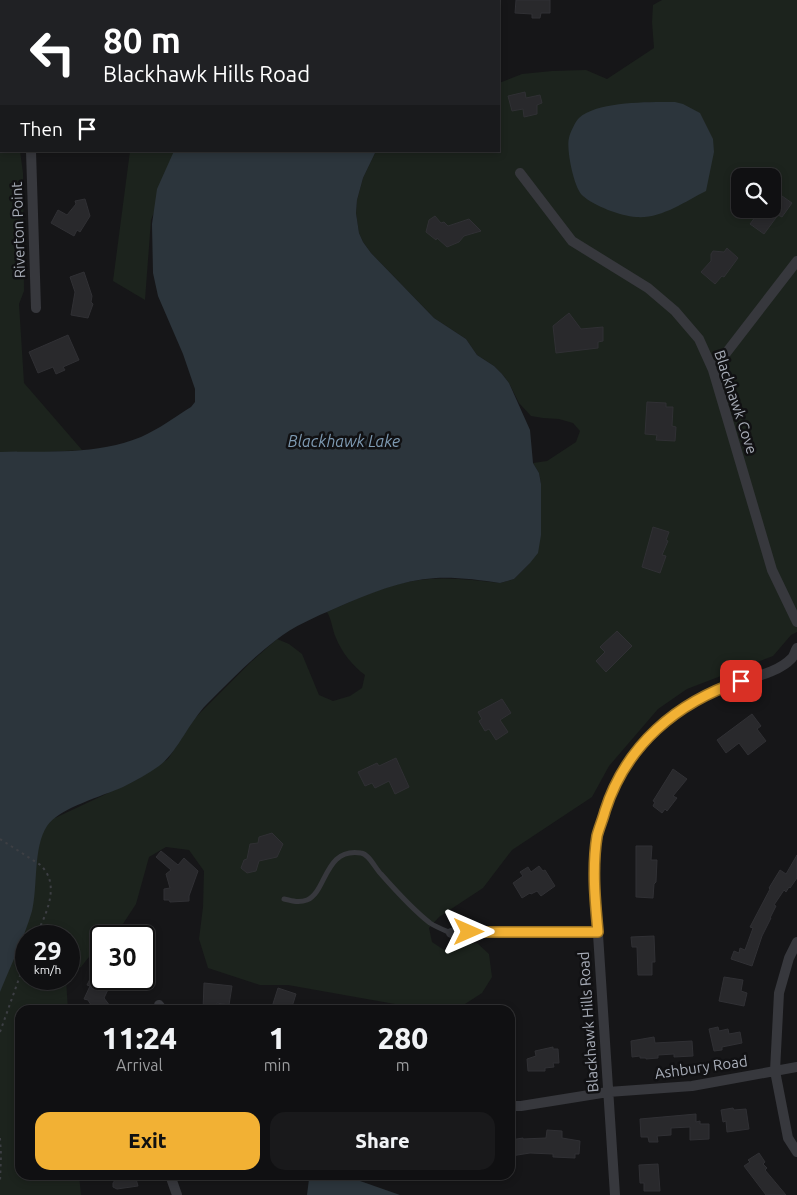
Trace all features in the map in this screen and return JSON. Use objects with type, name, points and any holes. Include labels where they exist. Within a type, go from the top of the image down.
[{"type":"street","name":"Riverton Point","points":[[31,152],[36,308]]},
{"type":"street","name":"Blackhawk Cove","points":[[520,173],[572,240],[648,288],[675,311],[699,340],[713,370],[772,570],[797,622]]},
{"type":"street","points":[[713,370],[797,261]]},
{"type":"street","name":"Blackhawk Hills Road","points":[[615,1195],[594,872],[598,834],[612,791],[635,752],[661,724],[692,702],[724,686],[775,670],[792,658],[797,648]]},
{"type":"street","points":[[451,933],[598,932]]},
{"type":"street","points":[[797,942],[789,958],[779,993],[775,1071],[788,1138],[797,1152]]},
{"type":"street","name":"Ashbury Road","points":[[515,1106],[608,1092],[692,1086],[797,1066]]},
{"type":"street","points":[[172,1180],[177,1195]]},
{"type":"lane","points":[[284,899],[296,902],[307,900],[313,896],[327,870],[338,858],[350,854],[366,854],[392,887],[421,915],[432,924],[451,933]]},
{"type":"path","points":[[0,839],[43,867],[50,879],[50,896],[41,925]]},
{"type":"path","points":[[0,1032],[15,990]]},
{"type":"path","points":[[0,1138],[0,1182]]},
{"type":"shaded area","points":[[662,0],[797,0],[797,632],[791,635],[773,656],[687,689],[658,709],[609,766],[592,797],[512,850],[483,888],[439,917],[429,928],[432,942],[444,950],[461,944],[477,943],[489,954],[492,977],[482,993],[465,1004],[400,1005],[288,985],[260,985],[208,968],[199,939],[203,907],[204,871],[189,850],[166,847],[149,857],[136,904],[122,925],[90,925],[90,956],[81,967],[80,925],[15,925],[15,990],[67,990],[68,1005],[15,1005],[15,1180],[80,1180],[81,1195],[0,1195],[0,152],[20,152],[23,173],[24,291],[19,304],[24,383],[82,450],[30,453],[55,818],[138,779],[168,759],[194,719],[252,661],[277,639],[289,644],[302,654],[319,695],[333,701],[350,696],[362,688],[365,675],[341,649],[327,612],[374,592],[415,581],[452,578],[500,583],[514,579],[529,564],[541,533],[541,484],[539,473],[533,463],[547,461],[576,442],[580,431],[573,423],[559,419],[531,416],[519,403],[502,374],[494,366],[477,355],[466,339],[434,318],[371,253],[359,233],[356,213],[357,200],[363,178],[376,152],[500,152],[500,83],[522,74],[552,71],[586,70],[607,79],[654,48],[653,5]]},
{"type":"shaded area","points":[[130,152],[178,152],[151,220],[145,300],[113,281]]},
{"type":"water","points":[[675,102],[700,113],[713,139],[714,152],[706,191],[663,213],[645,217],[616,213],[601,207],[583,196],[574,177],[568,143],[574,125],[579,118],[587,112],[611,105]]},
{"type":"water","name":"Blackhawk Lake","points":[[174,152],[376,152],[363,178],[357,200],[356,213],[359,233],[371,253],[434,318],[466,339],[477,355],[494,366],[509,383],[530,430],[533,463],[539,473],[541,484],[541,535],[538,553],[514,579],[500,583],[468,579],[423,579],[385,588],[297,626],[258,655],[207,704],[194,719],[172,753],[159,766],[123,787],[71,808],[53,820],[47,826],[40,845],[32,911],[27,925],[15,925],[15,956],[0,992],[0,452],[72,451],[124,443],[154,430],[191,407],[195,402],[195,389],[183,354],[158,296],[153,273],[152,224],[157,189]]},
{"type":"water","points":[[309,1180],[357,1180],[400,1195],[307,1195]]},
{"type":"building","points":[[516,0],[550,0],[550,13],[541,13],[540,18],[532,18],[532,14],[515,13]]},
{"type":"building","points":[[525,92],[526,98],[540,95],[542,103],[537,105],[537,114],[524,117],[523,109],[512,111],[508,96]]},
{"type":"building","points":[[781,195],[792,203],[781,216]]},
{"type":"building","points":[[85,199],[90,216],[80,232],[77,230],[74,236],[51,223],[58,210],[67,215],[76,204],[75,201]]},
{"type":"building","points":[[435,216],[441,223],[444,222],[448,226],[469,219],[481,231],[464,236],[459,242],[447,247],[437,238],[436,240],[426,232],[429,220]]},
{"type":"building","points":[[754,218],[776,218],[764,234],[750,224]]},
{"type":"building","points":[[727,248],[738,258],[724,277],[722,276],[715,284],[701,272],[711,261],[713,251],[724,252]]},
{"type":"building","points":[[84,272],[93,304],[88,318],[71,315],[75,292],[70,277]]},
{"type":"building","points":[[569,313],[581,329],[603,327],[603,341],[598,342],[598,348],[556,353],[553,326]]},
{"type":"building","points":[[68,335],[79,360],[63,367],[65,370],[56,374],[53,367],[38,373],[29,352]]},
{"type":"building","points":[[647,402],[666,403],[666,407],[673,407],[672,426],[676,427],[675,441],[656,440],[657,435],[645,434]]},
{"type":"building","points":[[653,527],[669,532],[666,540],[668,541],[662,555],[666,556],[660,573],[642,567]]},
{"type":"building","points":[[617,631],[632,646],[606,672],[596,661],[605,652],[600,647]]},
{"type":"building","points":[[502,699],[511,713],[500,720],[508,732],[496,740],[489,729],[485,731],[479,721],[482,719],[478,712]]},
{"type":"building","points":[[752,714],[761,726],[757,729],[766,741],[748,755],[739,743],[726,753],[717,740]]},
{"type":"building","points":[[396,758],[409,787],[395,794],[389,781],[375,788],[372,783],[365,786],[358,772],[377,763],[379,766]]},
{"type":"building","points":[[673,769],[687,779],[673,796],[677,798],[667,811],[665,809],[662,813],[653,806],[655,802],[653,801]]},
{"type":"building","points":[[272,833],[283,844],[277,857],[259,861],[256,871],[247,873],[241,868],[244,860],[247,859],[250,844],[258,843],[259,837]]},
{"type":"building","points":[[636,846],[652,846],[651,860],[657,860],[653,898],[636,897]]},
{"type":"building","points":[[161,851],[178,865],[184,858],[198,871],[189,901],[170,902],[169,900],[164,900],[164,889],[170,888],[166,874],[171,870],[156,857]]},
{"type":"building","points":[[797,855],[797,878],[786,892],[784,890],[774,905],[776,906],[762,936],[752,966],[731,959],[734,951],[739,953],[740,948],[745,950],[753,928],[750,927],[769,888],[780,870],[786,874]]},
{"type":"building","points":[[539,866],[543,871],[545,870],[555,886],[541,896],[537,891],[522,898],[513,883],[523,876],[520,872],[528,867],[531,872]]},
{"type":"building","points":[[654,936],[655,962],[652,962],[652,975],[638,975],[637,947],[632,947],[631,937]]},
{"type":"building","points":[[724,977],[743,980],[741,991],[747,993],[744,1006],[719,1001]]},
{"type":"building","points":[[204,983],[232,986],[229,1005],[217,1003],[217,1005],[203,1005]]},
{"type":"building","points":[[90,986],[90,990],[108,990],[104,998],[109,1005],[91,1005],[88,1000],[84,999]]},
{"type":"building","points":[[278,988],[296,994],[293,1005],[273,1005]]},
{"type":"building","points":[[718,1027],[719,1031],[728,1029],[729,1034],[740,1032],[742,1043],[722,1047],[722,1050],[714,1051],[709,1029]]},
{"type":"building","points":[[654,1037],[655,1043],[692,1041],[693,1056],[674,1057],[674,1054],[658,1055],[658,1058],[646,1059],[640,1058],[640,1056],[632,1057],[631,1041]]},
{"type":"building","points":[[553,1047],[553,1049],[558,1049],[559,1063],[553,1063],[554,1067],[545,1068],[545,1071],[528,1071],[527,1059],[536,1056],[535,1051]]},
{"type":"building","points":[[733,1108],[734,1110],[746,1109],[749,1129],[727,1132],[726,1121],[723,1122],[721,1110]]},
{"type":"building","points":[[696,1114],[696,1122],[700,1121],[700,1124],[709,1124],[709,1139],[690,1140],[690,1127],[671,1128],[671,1135],[657,1136],[658,1142],[649,1142],[648,1137],[641,1137],[640,1119]]},
{"type":"building","points":[[547,1130],[562,1131],[562,1138],[580,1141],[579,1154],[575,1154],[575,1158],[553,1157],[553,1154],[530,1153],[515,1155],[515,1139],[546,1138]]},
{"type":"building","points":[[759,1153],[765,1162],[763,1164],[767,1168],[765,1170],[786,1195],[766,1195],[744,1166],[750,1162],[748,1160]]},
{"type":"building","points":[[658,1164],[660,1191],[644,1191],[644,1183],[640,1183],[639,1165]]},
{"type":"building","points":[[115,1180],[136,1180],[138,1186],[117,1189],[113,1187]]},
{"type":"route","points":[[469,932],[598,932],[594,872],[598,834],[612,791],[635,752],[661,724],[692,702],[724,686],[741,681]]}]
